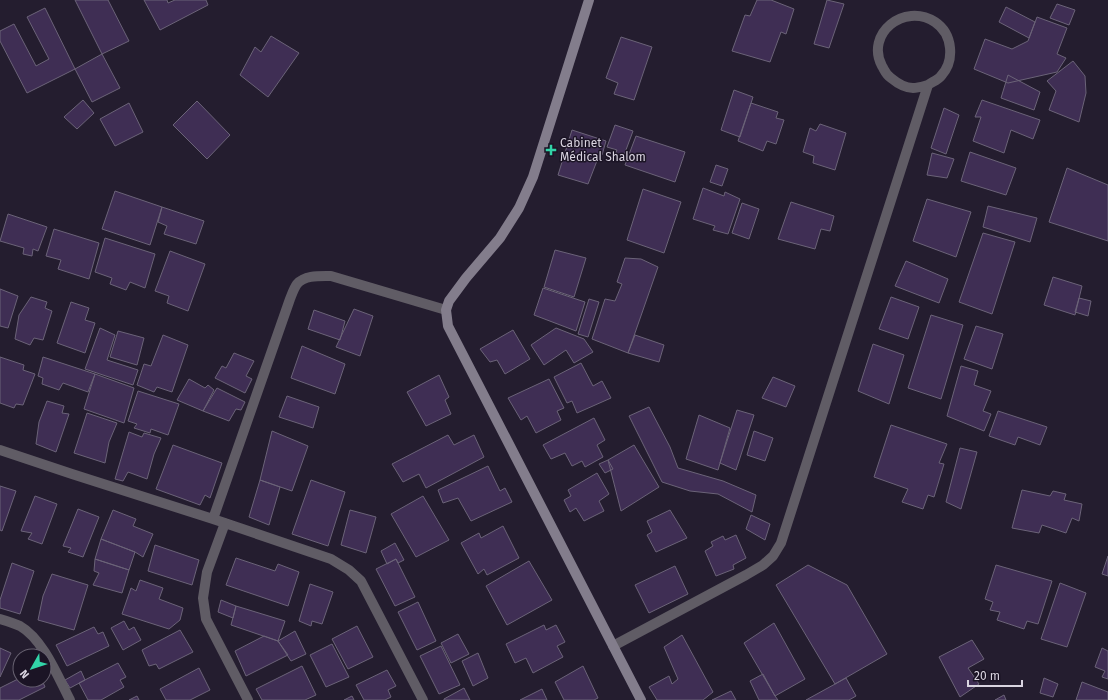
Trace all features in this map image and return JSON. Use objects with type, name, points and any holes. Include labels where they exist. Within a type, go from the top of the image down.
[{"type":"street","points":[[589,0],[533,177],[519,208],[500,238],[456,290],[449,301],[446,310],[448,326],[641,700]]},
{"type":"street","points":[[613,646],[752,571],[773,556],[781,543],[928,85],[941,76],[949,64],[950,49],[946,34],[936,22],[922,16],[907,15],[893,21],[883,32],[878,46],[879,62],[886,75],[899,84],[913,88],[928,85]]},
{"type":"street","points":[[214,519],[290,298],[297,284],[306,278],[331,276],[446,310]]},
{"type":"street","points":[[0,450],[214,519],[330,559],[349,570],[361,581],[423,700]]},
{"type":"street","points":[[224,523],[207,572],[203,598],[206,619],[248,700]]},
{"type":"street","points":[[0,619],[21,626],[34,637],[42,647],[70,700]]},
{"type":"building","points":[[75,0],[108,0],[129,41],[102,54]]},
{"type":"building","points":[[144,0],[167,0],[168,3],[175,0],[206,0],[208,5],[160,30]]},
{"type":"building","points":[[757,0],[771,0],[794,9],[786,34],[781,32],[770,62],[732,51],[745,15],[750,16]]},
{"type":"building","points":[[827,0],[844,4],[829,48],[814,44]]},
{"type":"building","points":[[1057,4],[1075,10],[1069,25],[1050,18]]},
{"type":"building","points":[[1006,7],[1035,22],[1029,38],[999,22]]},
{"type":"building","points":[[45,8],[75,69],[27,93],[0,41],[0,31],[14,24],[36,66],[49,59],[27,17]]},
{"type":"building","points":[[1037,17],[1067,28],[1057,54],[1066,58],[1057,72],[1008,83],[974,69],[985,39],[1012,49],[1028,41]]},
{"type":"building","points":[[271,36],[299,53],[268,97],[240,75],[255,47],[261,52]]},
{"type":"building","points":[[621,37],[652,47],[634,100],[614,94],[618,83],[606,78]]},
{"type":"building","points":[[102,54],[120,88],[92,102],[75,69]]},
{"type":"building","points":[[1073,61],[1085,76],[1086,93],[1079,122],[1049,110],[1056,91],[1047,81]]},
{"type":"building","points":[[1008,75],[1040,92],[1034,110],[1001,98]]},
{"type":"building","points":[[734,90],[753,97],[740,137],[721,130]]},
{"type":"building","points":[[83,100],[94,113],[77,129],[64,117]]},
{"type":"building","points":[[982,100],[1040,120],[1033,139],[1011,130],[1004,153],[973,141],[981,117],[975,117]]},
{"type":"building","points":[[197,101],[230,135],[207,159],[173,125]]},
{"type":"building","points":[[129,103],[143,132],[115,146],[100,119]]},
{"type":"building","points":[[751,103],[778,112],[776,118],[784,120],[776,144],[767,141],[763,151],[738,141]]},
{"type":"building","points":[[944,108],[959,115],[946,154],[931,148]]},
{"type":"building","points":[[820,124],[846,133],[835,170],[813,163],[814,156],[803,152],[810,128],[816,131]]},
{"type":"building","points":[[615,125],[633,131],[623,158],[615,155],[617,150],[607,147]]},
{"type":"building","points":[[572,130],[606,141],[602,155],[600,153],[588,184],[558,175]]},
{"type":"building","points":[[636,136],[685,152],[675,182],[625,165]]},
{"type":"building","points":[[970,152],[1016,168],[1006,195],[961,181]]},
{"type":"building","points":[[932,153],[954,159],[947,178],[927,175]]},
{"type":"building","points":[[716,165],[728,169],[722,186],[710,182]]},
{"type":"building","points":[[1067,168],[1108,185],[1108,241],[1049,222]]},
{"type":"building","points":[[703,188],[724,196],[725,192],[740,199],[728,234],[713,230],[715,226],[693,219]]},
{"type":"building","points":[[643,189],[681,202],[664,253],[627,240]]},
{"type":"building","points":[[115,191],[162,207],[150,245],[102,229]]},
{"type":"building","points":[[927,199],[971,212],[956,257],[913,241]]},
{"type":"building","points":[[791,202],[834,216],[830,231],[821,229],[815,249],[778,239]]},
{"type":"building","points":[[742,203],[759,209],[749,239],[732,233]]},
{"type":"building","points":[[988,206],[1037,218],[1030,242],[983,227]]},
{"type":"building","points":[[162,207],[204,221],[196,244],[164,234],[167,226],[158,222]]},
{"type":"building","points":[[8,214],[47,227],[38,251],[33,249],[32,256],[23,254],[24,248],[0,241]]},
{"type":"building","points":[[54,229],[99,243],[89,279],[58,269],[61,260],[46,256]]},
{"type":"building","points":[[983,233],[1015,242],[992,314],[959,302]]},
{"type":"building","points":[[105,238],[155,254],[145,288],[130,282],[126,290],[110,284],[112,278],[95,272]]},
{"type":"building","points":[[555,250],[586,258],[574,297],[544,287]]},
{"type":"building","points":[[170,251],[205,264],[188,311],[167,303],[169,296],[155,291]]},
{"type":"building","points":[[625,258],[641,259],[658,267],[628,353],[592,339],[605,299],[615,301],[622,284],[617,282]]},
{"type":"building","points":[[906,261],[948,279],[939,303],[895,286]]},
{"type":"building","points":[[1053,277],[1082,286],[1075,315],[1044,305]]},
{"type":"building","points":[[543,288],[585,302],[576,331],[534,315]]},
{"type":"building","points":[[0,289],[18,296],[8,328],[0,326]]},
{"type":"building","points":[[31,297],[47,302],[45,308],[52,311],[43,340],[34,338],[30,345],[15,339],[19,315]]},
{"type":"building","points":[[891,297],[919,307],[908,339],[879,329]]},
{"type":"building","points":[[1079,298],[1091,301],[1088,316],[1075,312]]},
{"type":"building","points":[[589,299],[599,302],[588,337],[578,334]]},
{"type":"building","points":[[71,302],[89,308],[85,320],[95,323],[85,353],[57,343]]},
{"type":"building","points":[[354,309],[373,316],[360,356],[336,347]]},
{"type":"building","points":[[314,310],[345,321],[340,340],[308,329]]},
{"type":"building","points":[[931,315],[963,325],[941,399],[908,388]]},
{"type":"building","points":[[976,326],[1003,334],[992,369],[964,359]]},
{"type":"building","points":[[100,328],[115,335],[107,360],[138,370],[133,385],[85,369]]},
{"type":"building","points":[[556,328],[584,339],[593,352],[574,363],[566,350],[544,365],[531,345]]},
{"type":"building","points":[[513,330],[530,359],[505,374],[497,360],[490,362],[480,349]]},
{"type":"building","points":[[118,331],[144,338],[137,365],[110,357]]},
{"type":"building","points":[[163,335],[188,345],[172,392],[157,387],[154,392],[137,385],[144,364],[151,366]]},
{"type":"building","points":[[635,335],[664,345],[659,362],[628,353]]},
{"type":"building","points":[[873,344],[904,355],[889,404],[858,391]]},
{"type":"building","points":[[302,346],[345,364],[335,394],[291,378]]},
{"type":"building","points":[[234,353],[254,361],[246,376],[252,379],[245,393],[215,378],[222,366],[226,368]]},
{"type":"building","points":[[0,357],[24,365],[23,370],[35,374],[23,405],[16,404],[14,408],[0,403]]},
{"type":"building","points":[[43,357],[95,374],[88,392],[63,383],[59,390],[42,384],[43,378],[38,376]]},
{"type":"building","points":[[581,363],[593,386],[602,381],[611,398],[577,413],[572,401],[567,403],[554,377]]},
{"type":"building","points":[[961,366],[978,371],[974,385],[991,391],[983,411],[991,414],[984,431],[947,416]]},
{"type":"building","points":[[95,374],[134,388],[124,423],[84,409]]},
{"type":"building","points":[[439,375],[449,397],[445,400],[451,414],[426,426],[407,392]]},
{"type":"building","points":[[773,377],[795,386],[786,407],[762,398]]},
{"type":"building","points":[[189,379],[205,388],[208,385],[214,390],[203,411],[177,400]]},
{"type":"building","points":[[549,379],[564,408],[557,411],[561,420],[536,433],[527,416],[521,420],[508,398]]},
{"type":"building","points":[[217,388],[245,402],[241,410],[236,409],[229,421],[203,411]]},
{"type":"building","points":[[138,391],[179,404],[168,435],[151,429],[150,433],[134,428],[137,424],[128,421]]},
{"type":"building","points":[[287,396],[319,407],[313,428],[279,417]]},
{"type":"building","points":[[47,401],[64,406],[62,413],[69,414],[56,452],[36,444],[39,422]]},
{"type":"building","points":[[649,407],[670,447],[678,468],[723,481],[756,495],[752,512],[718,494],[690,491],[662,482],[629,416]]},
{"type":"building","points":[[737,410],[754,415],[736,470],[720,463]]},
{"type":"building","points":[[998,411],[1047,427],[1040,445],[1018,437],[1015,445],[989,436]]},
{"type":"building","points":[[87,413],[117,423],[109,442],[105,463],[74,453]]},
{"type":"building","points":[[699,415],[730,428],[718,470],[686,459]]},
{"type":"building","points":[[594,418],[605,440],[597,445],[603,457],[585,467],[582,461],[572,466],[565,453],[551,459],[543,445]]},
{"type":"building","points":[[891,425],[947,444],[939,463],[944,464],[934,497],[928,495],[923,509],[902,502],[908,489],[874,477]]},
{"type":"building","points":[[272,431],[308,446],[292,491],[260,480]]},
{"type":"building","points":[[754,431],[773,438],[765,461],[747,455]]},
{"type":"building","points":[[129,432],[142,437],[144,433],[161,438],[154,454],[147,479],[128,472],[123,481],[115,479]]},
{"type":"building","points":[[448,435],[454,445],[474,435],[484,457],[426,488],[419,474],[403,482],[392,464]]},
{"type":"building","points":[[173,445],[222,463],[210,498],[205,495],[200,505],[156,489]]},
{"type":"building","points":[[634,445],[659,487],[621,511],[608,460]]},
{"type":"building","points":[[960,448],[977,452],[961,509],[946,502]]},
{"type":"building","points":[[608,460],[613,469],[605,473],[599,464]]},
{"type":"building","points":[[488,466],[500,491],[505,488],[512,502],[471,521],[458,498],[443,503],[438,490]]},
{"type":"building","points":[[597,473],[609,494],[599,501],[604,511],[584,521],[576,508],[570,512],[564,500],[571,496],[568,490]]},
{"type":"building","points":[[260,480],[280,487],[269,525],[249,517]]},
{"type":"building","points":[[311,480],[345,492],[328,546],[292,534]]},
{"type":"building","points":[[0,486],[16,491],[2,531],[0,530]]},
{"type":"building","points":[[1022,490],[1050,496],[1053,491],[1066,494],[1064,500],[1082,504],[1079,521],[1072,518],[1066,533],[1042,525],[1039,533],[1012,528]]},
{"type":"building","points":[[35,496],[57,504],[42,544],[28,539],[32,533],[21,531]]},
{"type":"building","points":[[423,496],[449,540],[416,557],[391,514]]},
{"type":"building","points":[[78,509],[99,517],[83,557],[68,552],[71,548],[63,546]]},
{"type":"building","points":[[113,510],[136,519],[133,526],[153,534],[143,557],[135,552],[101,539]]},
{"type":"building","points":[[350,510],[376,517],[366,553],[341,545]]},
{"type":"building","points":[[670,510],[687,538],[656,552],[647,535],[652,532],[647,521]]},
{"type":"building","points":[[751,515],[770,524],[765,540],[746,529]]},
{"type":"building","points":[[503,526],[519,558],[487,575],[484,569],[478,574],[461,543],[479,533],[481,538]]},
{"type":"building","points":[[736,535],[746,558],[733,565],[734,569],[716,576],[705,551],[713,546],[711,542],[723,536],[725,540]]},
{"type":"building","points":[[101,539],[135,552],[129,570],[95,559]]},
{"type":"building","points":[[395,543],[404,560],[398,563],[396,559],[387,564],[381,551]]},
{"type":"building","points":[[155,545],[199,560],[192,585],[148,571]]},
{"type":"building","points":[[1108,556],[1108,576],[1102,574]]},
{"type":"building","points":[[236,558],[275,571],[278,564],[299,572],[288,606],[226,585]]},
{"type":"building","points":[[95,559],[129,570],[122,593],[93,585],[99,573],[94,571]]},
{"type":"building","points":[[396,559],[415,597],[395,606],[376,569]]},
{"type":"building","points":[[529,561],[552,600],[507,625],[486,586]]},
{"type":"building","points":[[12,563],[34,571],[20,614],[0,608],[0,600]]},
{"type":"building","points":[[808,565],[847,585],[887,654],[835,684],[776,585]]},
{"type":"building","points":[[996,565],[1052,581],[1038,624],[1027,621],[1024,629],[997,620],[1000,612],[990,610],[993,602],[985,599]]},
{"type":"building","points":[[675,566],[688,594],[649,613],[635,585]]},
{"type":"building","points":[[52,574],[88,585],[74,630],[38,620],[43,596]]},
{"type":"building","points":[[140,580],[163,588],[159,599],[183,608],[180,620],[169,629],[122,614],[131,588],[136,591]]},
{"type":"building","points":[[1060,583],[1086,593],[1067,647],[1041,639]]},
{"type":"building","points":[[310,584],[333,592],[322,624],[312,621],[311,626],[299,621]]},
{"type":"building","points":[[221,600],[236,606],[233,618],[218,612]]},
{"type":"building","points":[[418,602],[436,641],[417,650],[398,612]]},
{"type":"building","points":[[236,606],[285,621],[278,641],[231,625]]},
{"type":"building","points":[[124,621],[129,630],[134,627],[141,640],[123,650],[111,628]]},
{"type":"building","points":[[774,623],[805,679],[775,696],[744,643]]},
{"type":"building","points":[[544,625],[546,630],[556,625],[565,642],[557,646],[563,657],[533,673],[526,658],[515,663],[506,644]]},
{"type":"building","points":[[357,626],[373,657],[348,669],[332,639]]},
{"type":"building","points":[[94,627],[98,634],[103,632],[109,646],[67,666],[56,645]]},
{"type":"building","points":[[180,630],[193,652],[159,669],[156,664],[149,666],[142,650]]},
{"type":"building","points":[[295,631],[306,654],[291,661],[278,641]]},
{"type":"building","points":[[458,634],[469,654],[451,663],[441,643]]},
{"type":"building","points":[[682,635],[713,692],[703,700],[657,700],[649,687],[669,676],[672,684],[678,679],[664,647]]},
{"type":"building","points":[[264,636],[278,641],[288,655],[246,676],[235,651]]},
{"type":"building","points":[[972,640],[984,659],[968,668],[979,684],[960,697],[939,657]]},
{"type":"building","points":[[332,644],[349,677],[326,687],[310,655]]},
{"type":"building","points":[[441,646],[460,685],[439,694],[420,656]]},
{"type":"building","points":[[0,648],[11,653],[0,677]]},
{"type":"building","points":[[1102,648],[1108,651],[1108,679],[1102,677],[1105,671],[1095,667]]},
{"type":"building","points":[[478,653],[488,678],[473,686],[462,661]]},
{"type":"building","points":[[118,663],[126,677],[120,680],[124,687],[101,700],[88,700],[79,683]]},
{"type":"building","points":[[302,666],[316,695],[305,700],[262,700],[256,689]]},
{"type":"building","points":[[583,666],[598,698],[594,700],[564,700],[555,682]]},
{"type":"building","points":[[199,668],[210,690],[190,700],[166,700],[160,689]]},
{"type":"building","points":[[387,670],[396,686],[388,690],[391,697],[385,700],[364,700],[356,685]]},
{"type":"building","points":[[81,671],[85,680],[70,688],[65,680]]},
{"type":"building","points":[[763,674],[778,700],[759,700],[750,681]]},
{"type":"building","points":[[846,678],[856,696],[849,700],[806,700]]},
{"type":"building","points":[[1044,678],[1058,684],[1053,697],[1040,693]]},
{"type":"building","points":[[12,682],[12,688],[43,688],[19,700],[0,700],[0,688]]},
{"type":"building","points":[[1082,682],[1108,692],[1108,700],[1076,700]]},
{"type":"building","points":[[464,688],[470,700],[444,700],[444,699]]},
{"type":"building","points":[[542,689],[547,700],[520,700]]},
{"type":"building","points":[[731,691],[736,700],[712,700]]},
{"type":"building","points":[[1004,695],[1006,700],[995,700]]},
{"type":"building","points":[[137,696],[139,700],[129,700]]},
{"type":"building","points":[[352,696],[354,700],[344,700]]},
{"type":"place","name":"Cabinet Médical Shalom","points":[[551,150]]}]
